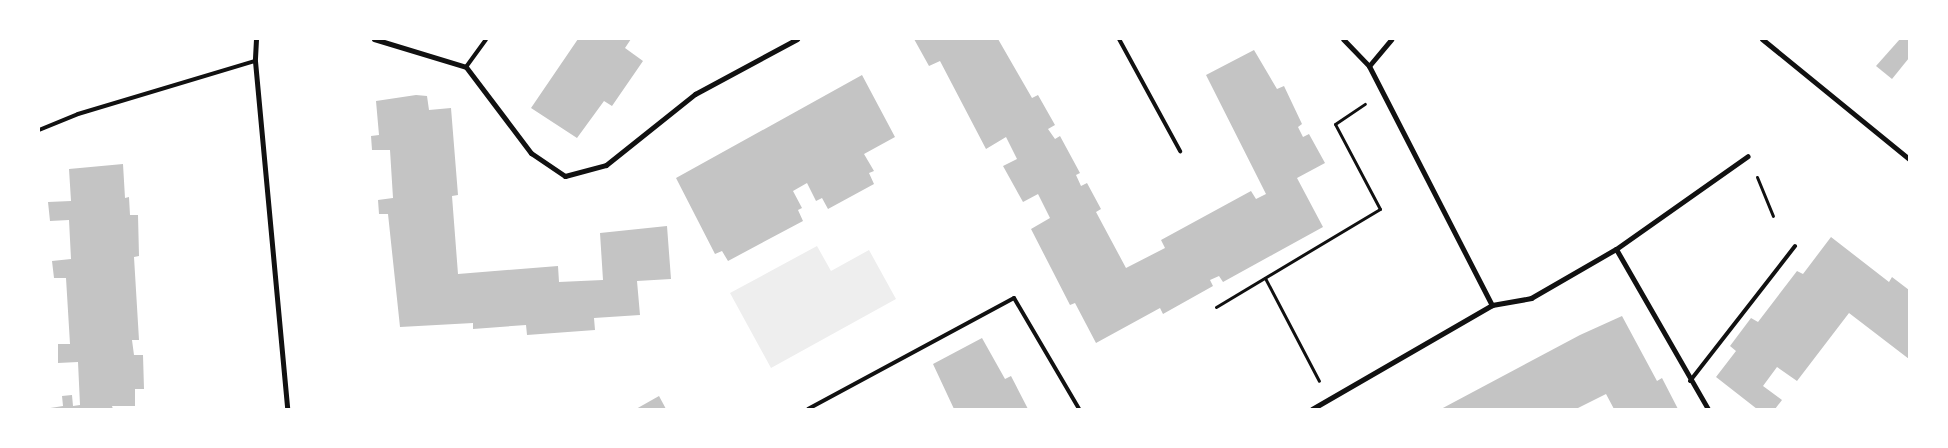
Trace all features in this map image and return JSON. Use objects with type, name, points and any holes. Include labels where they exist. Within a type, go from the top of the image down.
[{"type":"street","points":[[256,39],[255,61],[287,409]]},
{"type":"street","points":[[374,39],[466,67],[531,153],[565,176],[606,165],[695,94],[797,39]]},
{"type":"street","points":[[1343,39],[1369,66],[1492,305]]},
{"type":"street","points":[[1369,66],[1392,39]]},
{"type":"street","points":[[1762,39],[1909,159]]},
{"type":"street","points":[[1312,409],[1492,305],[1531,298],[1616,249],[1748,156]]},
{"type":"street","points":[[1616,249],[1690,381],[1708,409]]},
{"type":"lane","points":[[466,67],[486,39]]},
{"type":"lane","points":[[1119,39],[1180,150]]},
{"type":"lane","points":[[39,130],[78,114],[255,61]]},
{"type":"lane","points":[[1690,381],[1795,246]]},
{"type":"lane","points":[[808,409],[1014,298],[1079,409]]},
{"type":"path","points":[[1216,307],[1380,209],[1335,124],[1383,93]]},
{"type":"path","points":[[1748,156],[1774,216]]},
{"type":"path","points":[[1265,278],[1328,400]]},
{"type":"shaded area","points":[[817,246],[831,271],[869,250],[896,299],[771,368],[730,293]]},
{"type":"building","points":[[578,39],[631,39],[625,48],[643,61],[612,106],[604,101],[577,138],[531,108]]},
{"type":"building","points":[[914,39],[998,39],[1032,98],[1038,95],[1055,125],[1048,129],[1055,139],[1060,136],[1080,173],[1076,175],[1081,186],[1087,183],[1101,209],[1096,212],[1126,268],[1165,248],[1161,240],[1251,191],[1256,199],[1266,194],[1206,75],[1254,50],[1277,89],[1284,86],[1302,124],[1298,127],[1303,137],[1309,134],[1325,163],[1297,178],[1323,227],[1223,282],[1219,276],[1210,280],[1213,286],[1163,314],[1160,308],[1096,343],[1075,303],[1070,305],[1031,229],[1050,218],[1038,194],[1023,202],[1003,166],[1017,159],[1006,137],[986,149],[940,61],[929,66]]},
{"type":"building","points":[[1900,39],[1909,39],[1909,58],[1892,79],[1876,66]]},
{"type":"building","points":[[862,75],[895,137],[864,154],[874,171],[869,173],[874,184],[828,209],[822,198],[816,201],[807,183],[793,191],[802,208],[798,210],[803,221],[728,261],[722,251],[715,254],[676,178]]},
{"type":"building","points":[[416,95],[427,96],[429,110],[451,108],[458,195],[452,196],[458,274],[558,266],[559,282],[603,280],[600,233],[667,226],[671,279],[637,281],[640,315],[594,318],[595,330],[527,335],[526,325],[473,329],[473,323],[400,327],[388,214],[379,214],[378,200],[393,198],[390,150],[372,150],[371,136],[379,135],[376,101]]},
{"type":"building","points":[[123,164],[125,198],[129,197],[130,215],[138,215],[139,256],[134,257],[139,340],[132,340],[134,355],[143,355],[144,389],[135,389],[135,406],[112,406],[113,409],[44,409],[63,406],[62,396],[72,395],[73,406],[80,405],[78,362],[58,363],[58,344],[70,344],[66,278],[54,278],[52,261],[71,259],[69,220],[50,221],[48,202],[71,201],[69,169]]},
{"type":"building","points":[[1831,237],[1889,282],[1892,277],[1909,290],[1909,359],[1849,313],[1797,381],[1777,367],[1763,386],[1782,400],[1775,409],[1757,409],[1716,377],[1736,351],[1730,346],[1751,318],[1758,322],[1797,271],[1803,274]]},
{"type":"building","points":[[1622,316],[1657,381],[1662,378],[1678,409],[1614,409],[1606,394],[1576,409],[1441,409],[1580,335]]},
{"type":"building","points":[[982,338],[1005,379],[1011,376],[1028,409],[954,409],[933,364]]},
{"type":"building","points":[[659,396],[666,409],[636,409]]}]
